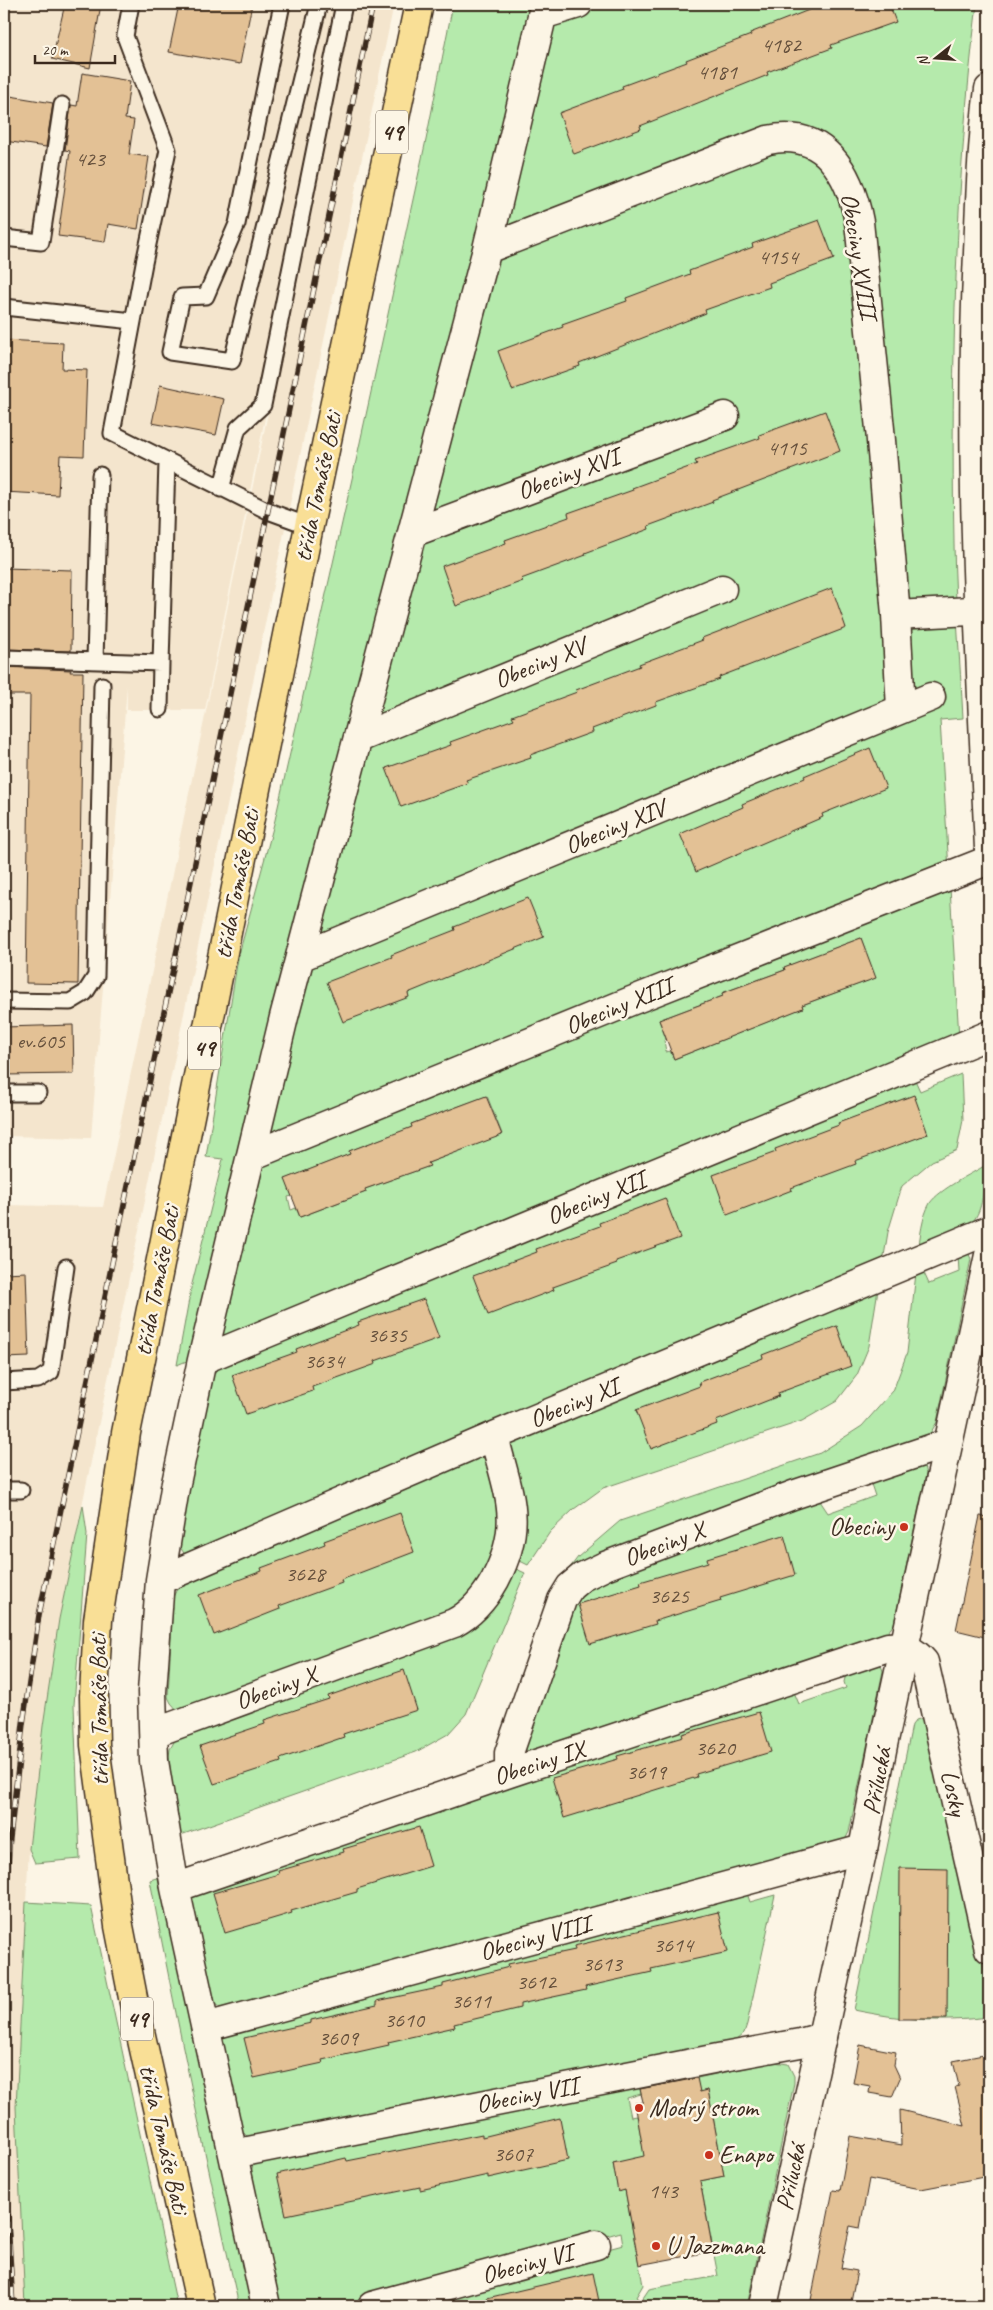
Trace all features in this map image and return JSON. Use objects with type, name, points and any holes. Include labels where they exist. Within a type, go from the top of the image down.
[{"type":"main road","name":"třída Tomáše Bati","points":[[201,2306],[136,2013],[106,1842],[95,1745],[94,1696],[98,1620],[119,1469],[310,526],[419,4]]},
{"type":"street","points":[[266,2306],[175,1888],[154,1761],[152,1692],[160,1580],[175,1488],[202,1360],[251,1156],[300,957],[487,249],[544,10],[578,4]]},
{"type":"street","points":[[989,89],[980,202],[973,366],[984,611],[989,849]]},
{"type":"street","name":"Obeciny XVIII","points":[[487,249],[768,140],[778,138],[799,140],[820,148],[846,176],[854,197],[859,222],[880,429],[896,615],[901,709]]},
{"type":"street","name":"Obeciny XVI","points":[[412,533],[725,416]]},
{"type":"street","name":"Obeciny XV","points":[[359,738],[722,589]]},
{"type":"street","points":[[896,615],[984,611]]},
{"type":"street","name":"Obeciny XIV","points":[[300,957],[931,697]]},
{"type":"street","name":"Obeciny XIII","points":[[251,1156],[631,1001],[989,860]]},
{"type":"street","name":"Obeciny XII","points":[[202,1360],[989,1035]]},
{"type":"street","name":"Obeciny XI","points":[[160,1580],[494,1436],[989,1230]]},
{"type":"street","name":"Přílucká","points":[[763,2306],[863,1849],[904,1647],[989,1255]]},
{"type":"street","name":"Obeciny X","points":[[154,1733],[454,1623],[473,1610],[488,1593],[506,1559],[512,1534],[510,1500],[494,1436]]},
{"type":"street","name":"Obeciny X","points":[[509,1773],[509,1753],[556,1613],[570,1587],[582,1577],[605,1566],[793,1495],[948,1443]]},
{"type":"street","name":"Obeciny IX","points":[[175,1888],[509,1773],[888,1647],[904,1647]]},
{"type":"street","name":"Losky","points":[[904,1647],[917,1654],[924,1662],[989,1949]]},
{"type":"street","name":"Obeciny VIII","points":[[206,2027],[863,1849]]},
{"type":"street","name":"Obeciny VII","points":[[233,2154],[800,2043],[822,2037]]},
{"type":"street","name":"Obeciny VI","points":[[372,2306],[596,2245]]},
{"type":"lane","points":[[131,4],[124,36],[168,150],[112,434],[268,512],[310,526]]},
{"type":"lane","points":[[282,4],[237,224],[206,296],[182,297],[170,352],[232,361],[319,4]]},
{"type":"lane","points":[[220,489],[238,428],[263,406],[344,4]]},
{"type":"lane","points":[[4,238],[41,242],[62,104]]},
{"type":"lane","points":[[4,307],[133,321]]},
{"type":"lane","points":[[160,709],[167,462]]},
{"type":"lane","points":[[95,661],[100,475]]},
{"type":"lane","points":[[4,658],[161,663]]},
{"type":"lane","points":[[4,1001],[70,1002],[85,994],[96,976],[102,685]]},
{"type":"lane","points":[[4,1093],[38,1093]]},
{"type":"lane","points":[[4,1382],[38,1380],[52,1372],[66,1267]]},
{"type":"lane","points":[[4,1490],[21,1490]]},
{"type":"shaded area","points":[[4,4],[350,4],[205,710],[127,710],[127,686],[91,1138],[4,1136]]},
{"type":"shaded area","points":[[353,4],[394,4],[59,1619],[43,1726],[29,1849],[20,2009],[21,2098],[34,2306],[4,2306],[4,1205],[103,1207]]},
{"type":"green space","points":[[453,4],[977,4],[959,206],[954,341],[954,544],[963,718],[940,720],[959,1038],[177,1365],[191,1288],[223,1159],[206,1157],[238,958],[275,820],[426,140]],"holes":[[[861,938],[875,978],[802,1005],[802,1008],[674,1059],[670,1051],[666,1052],[664,1040],[666,1039],[659,1020],[723,996],[722,993],[785,970],[785,967]],[[487,1096],[502,1134],[428,1163],[429,1166],[365,1189],[366,1192],[300,1217],[296,1208],[291,1210],[288,1197],[292,1196],[286,1179],[350,1154],[349,1151],[413,1127],[411,1124]]]},
{"type":"green space","points":[[961,1074],[963,1120],[957,1150],[932,1161],[902,1186],[888,1232],[882,1268],[185,1555],[179,1545],[194,1450],[211,1377],[219,1366],[915,1080],[920,1091]]},
{"type":"green space","points":[[986,1165],[981,1203],[977,1215],[971,1224],[963,1231],[918,1253],[923,1221],[930,1203],[948,1187]]},
{"type":"green space","points":[[968,1252],[971,1259],[937,1422],[928,1437],[563,1577],[578,1557],[620,1521],[820,1453],[862,1426],[893,1391],[907,1353],[916,1273],[924,1273],[929,1284],[959,1272],[958,1255]]},
{"type":"green space","points":[[879,1283],[869,1346],[857,1375],[837,1401],[802,1421],[603,1488],[574,1509],[550,1532],[528,1565],[514,1558],[509,1451],[512,1442]]},
{"type":"green space","points":[[479,1455],[489,1462],[506,1527],[468,1607],[178,1711],[171,1703],[168,1697],[173,1597],[180,1583]]},
{"type":"green space","points":[[923,1463],[926,1474],[894,1624],[885,1636],[531,1754],[524,1748],[521,1732],[581,1587],[818,1498],[828,1513],[875,1496],[871,1484],[872,1480]]},
{"type":"green space","points":[[83,1505],[87,1534],[74,1705],[80,1859],[35,1863],[29,1849],[43,1726],[59,1619]]},
{"type":"green space","points":[[510,1566],[525,1573],[466,1714],[448,1734],[416,1752],[175,1837],[169,1756],[170,1749],[178,1735],[449,1631]]},
{"type":"green space","points":[[879,1660],[883,1671],[849,1832],[845,1840],[224,2010],[213,2003],[189,1904],[197,1890],[794,1692],[799,1704],[846,1688],[844,1682],[846,1674]]},
{"type":"green space","points":[[923,1718],[956,1830],[989,1993],[989,2017],[921,2020],[854,2010],[912,1725],[916,1720]]},
{"type":"green space","points":[[160,1877],[254,2306],[239,2306],[215,2200],[150,1880]]},
{"type":"green space","points":[[747,1893],[750,1902],[775,1895],[747,2024],[744,2033],[733,2043],[249,2138],[239,2129],[220,2051],[222,2039],[229,2030]]},
{"type":"green space","points":[[26,1902],[91,1906],[177,2306],[25,2306],[16,2107]]},
{"type":"green space","points":[[774,2062],[788,2064],[794,2076],[794,2083],[747,2306],[395,2306],[623,2245],[621,2232],[349,2306],[281,2306],[278,2302],[249,2179],[253,2165],[258,2159],[640,2088],[641,2094],[627,2098],[631,2117],[637,2116],[646,2162],[618,2167],[617,2162],[613,2163],[618,2191],[625,2190],[643,2285],[636,2297],[641,2301],[649,2289],[718,2276],[700,2181],[724,2176],[708,2090],[698,2092],[697,2078]]},
{"type":"building","points":[[65,4],[101,4],[90,68],[52,59]]},
{"type":"building","points":[[179,4],[252,4],[240,64],[169,52]]},
{"type":"building","points":[[813,4],[889,4],[896,22],[831,45],[832,48],[767,72],[768,75],[640,126],[641,129],[574,154],[559,113],[623,89],[622,86],[687,62],[686,60],[814,8]]},
{"type":"building","points":[[82,73],[130,81],[125,119],[134,120],[129,154],[149,157],[138,229],[108,224],[105,242],[58,236],[70,151],[65,150],[71,105],[77,106]]},
{"type":"building","points":[[4,95],[53,103],[46,147],[4,141]]},
{"type":"building","points":[[819,220],[834,259],[769,283],[770,287],[705,310],[706,313],[579,363],[580,366],[512,390],[498,351],[563,327],[562,324],[627,301],[626,298],[690,274],[689,271],[753,247],[752,244]]},
{"type":"building","points":[[4,340],[63,343],[62,369],[87,370],[84,456],[60,455],[58,495],[4,492]]},
{"type":"building","points":[[160,385],[224,399],[216,435],[152,423]]},
{"type":"building","points":[[825,411],[840,451],[712,500],[713,502],[648,526],[649,529],[521,579],[523,581],[456,606],[442,566],[506,543],[505,540],[569,517],[568,513],[633,490],[632,488],[697,464],[695,461],[760,438],[759,435]]},
{"type":"building","points":[[4,568],[72,570],[71,651],[4,649]]},
{"type":"building","points":[[832,588],[846,628],[719,677],[720,679],[656,702],[656,705],[592,729],[593,732],[530,755],[531,758],[466,780],[468,783],[401,807],[386,768],[451,745],[450,742],[514,719],[512,716],[577,692],[576,690],[703,640],[702,638]]},
{"type":"building","points":[[4,667],[83,672],[78,984],[26,983],[30,695],[4,695]]},
{"type":"building","points":[[870,748],[886,788],[822,814],[823,817],[696,872],[680,834],[743,807],[742,804]]},
{"type":"building","points":[[528,898],[544,937],[408,993],[409,997],[343,1022],[327,982],[392,957],[391,955],[455,930],[454,927]]},
{"type":"building","points":[[861,938],[876,978],[802,1005],[803,1008],[674,1059],[659,1020],[723,996],[722,993],[785,970],[784,967]]},
{"type":"building","points":[[73,1025],[74,1074],[4,1075],[4,1027]]},
{"type":"building","points":[[914,1095],[928,1134],[855,1161],[856,1164],[791,1188],[792,1190],[727,1215],[713,1175],[776,1152],[775,1149],[839,1125],[838,1123]]},
{"type":"building","points":[[486,1096],[502,1135],[428,1163],[430,1166],[365,1189],[366,1192],[300,1217],[285,1179],[350,1154],[349,1151],[412,1127],[411,1124]]},
{"type":"building","points":[[665,1198],[680,1238],[616,1261],[617,1264],[553,1287],[554,1290],[488,1315],[473,1276],[537,1252],[536,1249],[600,1226],[599,1223]]},
{"type":"building","points":[[26,1272],[29,1357],[4,1358],[4,1273]]},
{"type":"building","points":[[424,1299],[439,1338],[375,1361],[376,1364],[312,1387],[313,1391],[246,1414],[232,1375],[297,1352],[296,1349],[359,1325],[358,1322]]},
{"type":"building","points":[[837,1326],[851,1366],[778,1393],[779,1396],[716,1421],[717,1424],[651,1449],[636,1410],[700,1386],[699,1382],[763,1358],[762,1355]]},
{"type":"building","points":[[400,1513],[414,1552],[341,1580],[342,1583],[279,1606],[280,1609],[214,1635],[199,1595],[262,1571],[261,1568],[325,1544],[324,1541]]},
{"type":"building","points":[[980,1516],[989,1517],[989,1638],[956,1630]]},
{"type":"building","points":[[784,1535],[795,1575],[720,1598],[721,1601],[655,1621],[656,1624],[590,1644],[578,1604],[641,1585],[640,1582],[708,1562],[707,1558]]},
{"type":"building","points":[[404,1670],[417,1710],[343,1734],[344,1737],[280,1759],[281,1762],[214,1784],[200,1746],[265,1724],[264,1720],[329,1699],[328,1696]]},
{"type":"building","points":[[759,1712],[771,1752],[696,1774],[697,1777],[564,1818],[552,1778],[618,1759],[617,1756],[683,1737],[682,1734]]},
{"type":"building","points":[[419,1827],[431,1866],[357,1889],[357,1892],[225,1933],[213,1893],[279,1874],[278,1871],[344,1852],[343,1849]]},
{"type":"building","points":[[900,1868],[948,1869],[947,2019],[899,2019]]},
{"type":"building","points":[[718,1912],[728,1952],[651,1969],[652,1972],[585,1987],[586,1990],[520,2004],[520,2008],[454,2024],[455,2027],[388,2042],[389,2045],[322,2060],[323,2063],[254,2078],[244,2038],[311,2023],[311,2020],[377,2005],[377,2001],[443,1987],[443,1984],[509,1967],[508,1964],[575,1950],[574,1946]]},
{"type":"building","points":[[860,2045],[896,2052],[894,2065],[900,2078],[892,2097],[869,2093],[870,2086],[853,2083]]},
{"type":"building","points":[[983,2055],[989,2084],[989,2176],[921,2189],[869,2179],[860,2228],[850,2226],[841,2268],[857,2271],[850,2306],[811,2300],[833,2190],[840,2191],[850,2136],[901,2145],[900,2110],[965,2126],[955,2087],[959,2086],[953,2061]]},
{"type":"building","points":[[697,2078],[700,2092],[708,2090],[724,2176],[700,2181],[713,2251],[639,2265],[625,2190],[618,2192],[613,2163],[644,2156],[635,2103],[643,2102],[640,2089]]},
{"type":"building","points":[[560,2118],[568,2160],[488,2178],[488,2175],[420,2190],[420,2187],[286,2215],[277,2174],[346,2158],[347,2161],[482,2134],[482,2137]]},
{"type":"building","points":[[593,2273],[600,2306],[488,2306],[487,2298]]},
{"type":"railway","points":[[4,1940],[9,1847],[23,1724],[39,1615],[373,4]]},
{"type":"railway","points":[[4,2156],[13,2306]]},
{"type":"place","name":"Obeciny","points":[[904,1527]]},
{"type":"place","name":"Modrý strom","points":[[639,2108]]},
{"type":"place","name":"Enapo","points":[[709,2155]]},
{"type":"place","name":"U Jazzmana","points":[[656,2246]]}]
